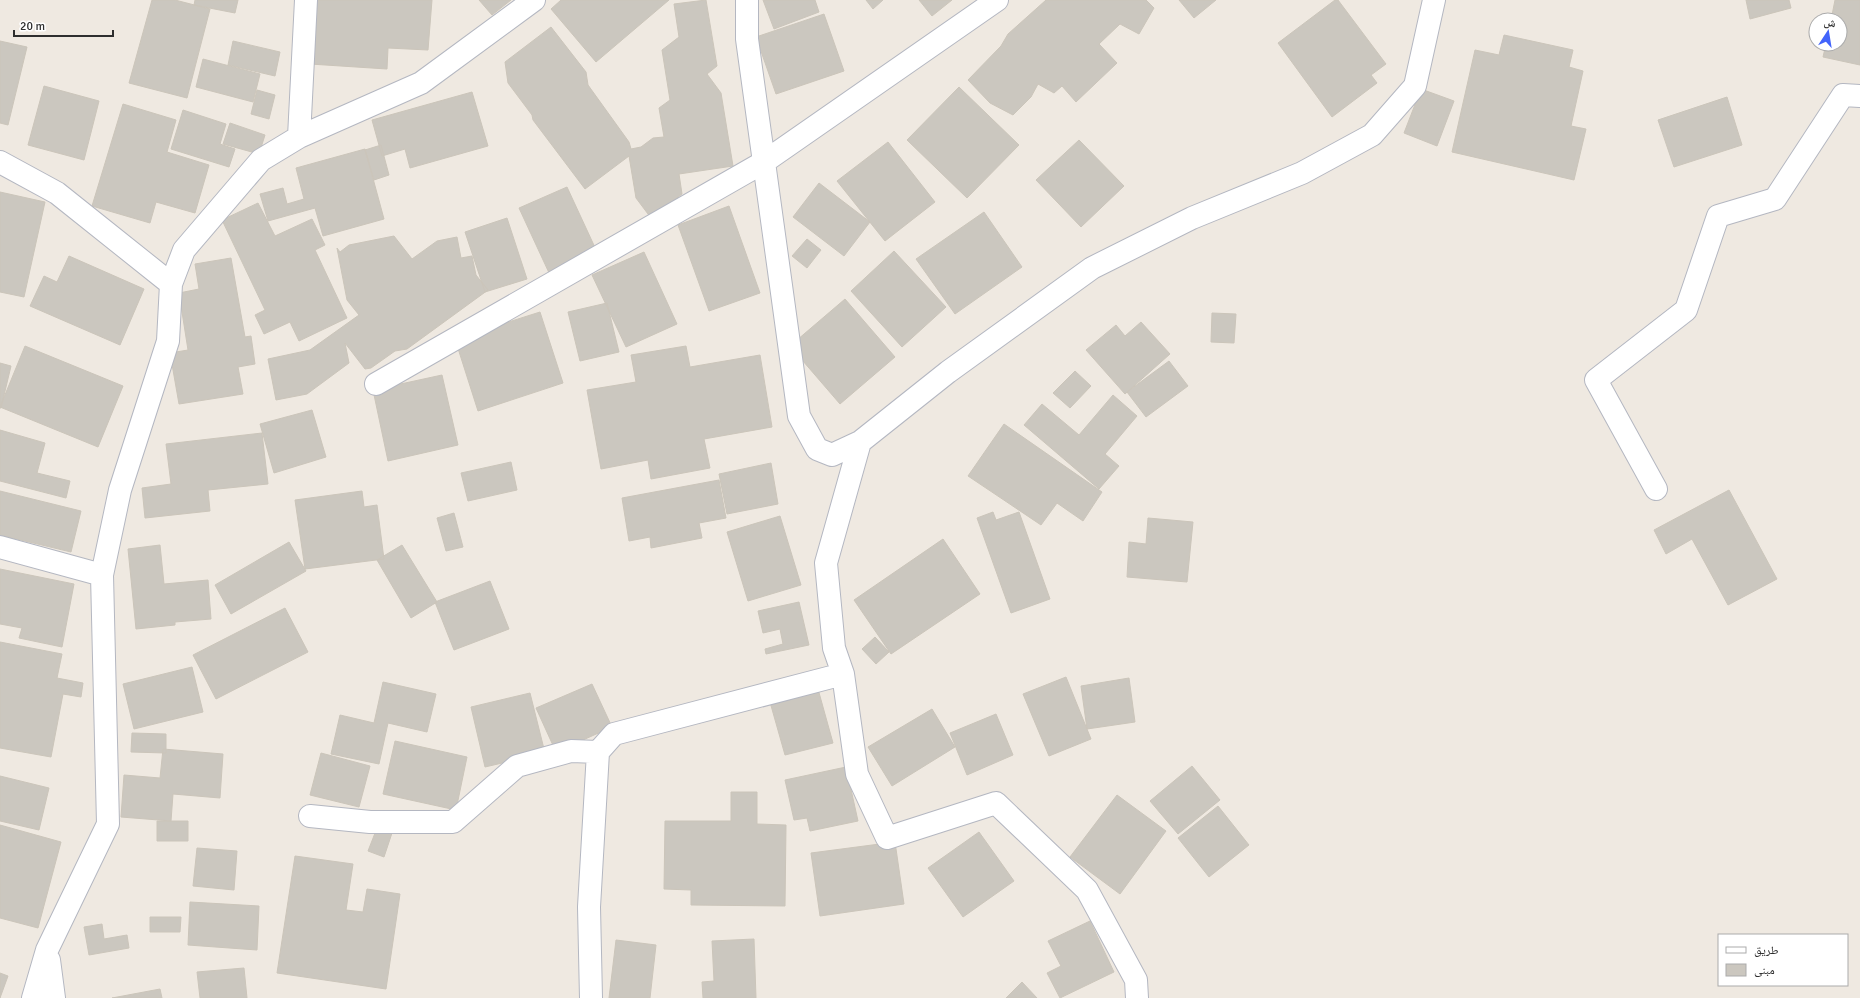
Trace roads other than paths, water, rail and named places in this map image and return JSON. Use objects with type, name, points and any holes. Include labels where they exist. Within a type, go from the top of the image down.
[{"type":"street","points":[[299,138],[306,0]]},
{"type":"street","points":[[33,998],[48,950],[108,824],[102,575],[120,490],[168,341],[171,284],[184,250],[262,160],[299,138],[421,83],[534,0]]},
{"type":"street","points":[[747,0],[747,39],[799,416],[816,449],[832,455],[860,442],[948,372],[1092,268],[1192,218],[1302,173],[1372,135],[1415,86],[1434,0]]},
{"type":"street","points":[[376,384],[764,162],[997,0]]},
{"type":"street","points":[[1656,489],[1596,380],[1686,310],[1718,216],[1775,199],[1843,95],[1860,96]]},
{"type":"street","points":[[0,162],[57,193],[171,284]]},
{"type":"street","points":[[860,442],[826,563],[834,648],[843,674],[857,774],[887,838],[996,803],[1087,890],[1136,980],[1137,998]]},
{"type":"street","points":[[0,547],[102,575]]},
{"type":"street","points":[[591,998],[589,907],[598,752],[614,734],[843,674]]},
{"type":"street","points":[[310,816],[370,822],[453,822],[517,766],[571,751],[598,752]]},
{"type":"street","points":[[48,950],[54,998]]}]
